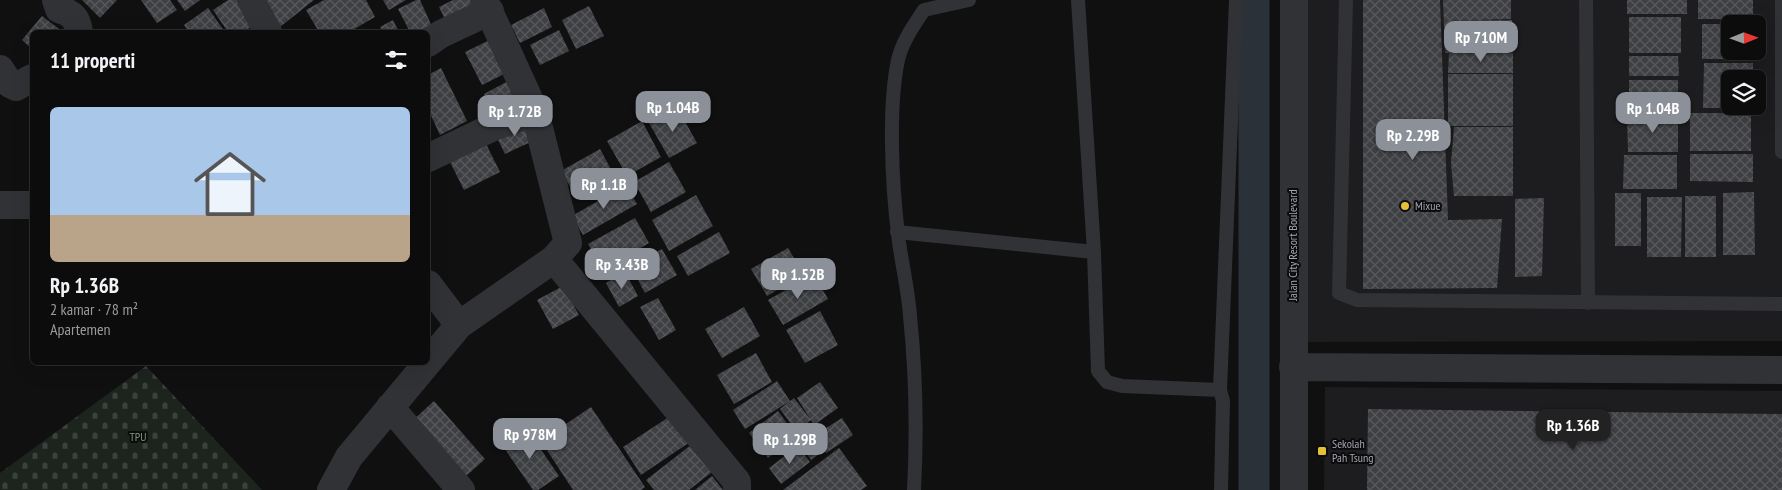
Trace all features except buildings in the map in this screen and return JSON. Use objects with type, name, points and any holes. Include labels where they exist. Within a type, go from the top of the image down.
[{"type":"street","points":[[56,0],[55,4],[59,9],[71,13],[77,21],[79,30]]},
{"type":"street","points":[[251,0],[267,30]]},
{"type":"street","name":"Jalan City Resort Boulevard","points":[[1294,0],[1294,490]]},
{"type":"street","points":[[430,42],[487,6],[536,112],[568,243],[554,259],[459,325],[430,359]]},
{"type":"street","points":[[0,69],[10,84],[16,87],[30,79]]},
{"type":"street","points":[[430,157],[493,127],[536,112]]},
{"type":"street","points":[[0,205],[30,205]]},
{"type":"street","points":[[554,259],[737,482],[737,490]]},
{"type":"street","points":[[430,287],[459,325]]},
{"type":"street","points":[[331,490],[349,457],[425,365]]},
{"type":"street","points":[[1293,367],[1782,370]]},
{"type":"street","points":[[390,407],[461,490]]},
{"type":"lane","points":[[914,490],[917,444],[914,362],[910,314],[898,232],[892,125],[898,59],[911,29],[924,10],[969,0]]},
{"type":"lane","points":[[1078,0],[1094,252],[1098,371],[1108,382],[1122,386],[1220,390]]},
{"type":"lane","points":[[1220,490],[1223,400],[1220,390],[1236,0]]},
{"type":"lane","points":[[1346,0],[1338,293],[1357,300],[1782,304]]},
{"type":"lane","points":[[1586,0],[1588,303]]},
{"type":"lane","points":[[1782,0],[1782,152]]},
{"type":"lane","points":[[898,232],[1094,252]]},
{"type":"shaded area","points":[[1290,0],[1782,0],[1782,341],[1289,342]]},
{"type":"shaded area","points":[[1325,387],[1782,391],[1782,490],[1324,490]]},
{"type":"green space","name":"TPU","points":[[146,366],[262,490],[0,490],[0,473]]},
{"type":"waterway","points":[[1254,0],[1254,490]]},
{"type":"place","name":"Mixue","points":[[1405,206]]},
{"type":"place","name":"Sekolah Pah Tsung","points":[[1322,451]]}]
